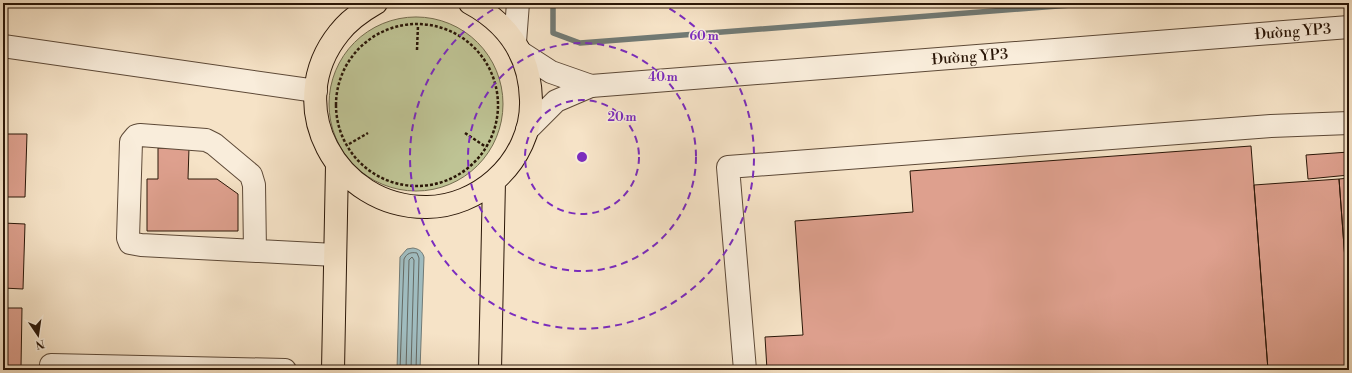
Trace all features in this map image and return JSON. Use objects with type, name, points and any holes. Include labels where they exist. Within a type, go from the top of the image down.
[{"type":"main road","points":[[376,3],[356,10],[331,43],[321,66],[316,91],[316,112],[320,133],[327,148],[342,155],[353,181],[368,192],[384,200],[412,207],[439,206],[453,203],[474,194],[494,181],[504,172],[515,157],[527,130],[531,104],[531,90],[528,70],[518,47],[506,29],[480,6]]},
{"type":"main road","points":[[333,370],[335,255],[342,155]]},
{"type":"main road","points":[[490,370],[494,181]]},
{"type":"street","points":[[518,3],[518,47],[551,72],[591,86]]},
{"type":"street","name":"Đường YP3","points":[[591,86],[1349,27]]},
{"type":"street","points":[[3,46],[316,91]]},
{"type":"street","points":[[527,130],[556,101],[591,86]]},
{"type":"street","points":[[745,370],[728,167],[1272,126],[1349,123]]},
{"type":"street","points":[[255,251],[254,185],[251,175],[244,168],[214,144],[206,140],[140,135],[133,139],[131,142],[128,238],[130,243],[140,245],[255,251],[335,255]]},
{"type":"street","points":[[51,365],[285,370]]},
{"type":"path","points":[[417,50],[418,24]]},
{"type":"path","points":[[418,24],[438,27],[459,36],[477,50],[490,69],[496,86],[498,103],[496,125],[486,147],[472,164],[453,178],[436,184],[414,186],[396,183],[375,174],[357,160],[342,155],[336,107],[338,84],[348,63],[362,46],[381,32],[403,25],[418,24]]},
{"type":"path","points":[[342,155],[368,133]]},
{"type":"path","points":[[465,133],[486,147]]},
{"type":"green space","points":[[425,17],[449,23],[465,31],[478,42],[489,55],[497,71],[502,87],[502,121],[497,137],[489,153],[478,166],[465,177],[441,188],[425,191],[407,191],[391,188],[367,177],[354,166],[343,153],[335,137],[330,121],[329,95],[332,79],[343,55],[354,42],[367,31],[383,23],[399,18]]},
{"type":"water","points":[[413,248],[420,251],[424,257],[420,370],[397,370],[400,257],[407,249]]},
{"type":"building","points":[[3,134],[27,134],[25,197],[3,197]]},
{"type":"building","points":[[1251,146],[1268,370],[767,370],[765,337],[803,335],[795,221],[913,212],[910,171]]},
{"type":"building","points":[[158,148],[189,148],[188,179],[217,179],[238,194],[238,231],[147,231],[147,179],[158,179]]},
{"type":"building","points":[[1349,152],[1349,175],[1308,179],[1306,155]]},
{"type":"building","points":[[1349,178],[1349,313],[1339,179]]},
{"type":"building","points":[[1339,179],[1349,313],[1349,370],[1268,370],[1254,185]]},
{"type":"building","points":[[3,223],[25,224],[23,289],[3,288]]},
{"type":"building","points":[[3,308],[22,308],[21,367],[3,367]]},
{"type":"waterway","points":[[553,3],[553,33],[580,43],[1097,3]]}]
